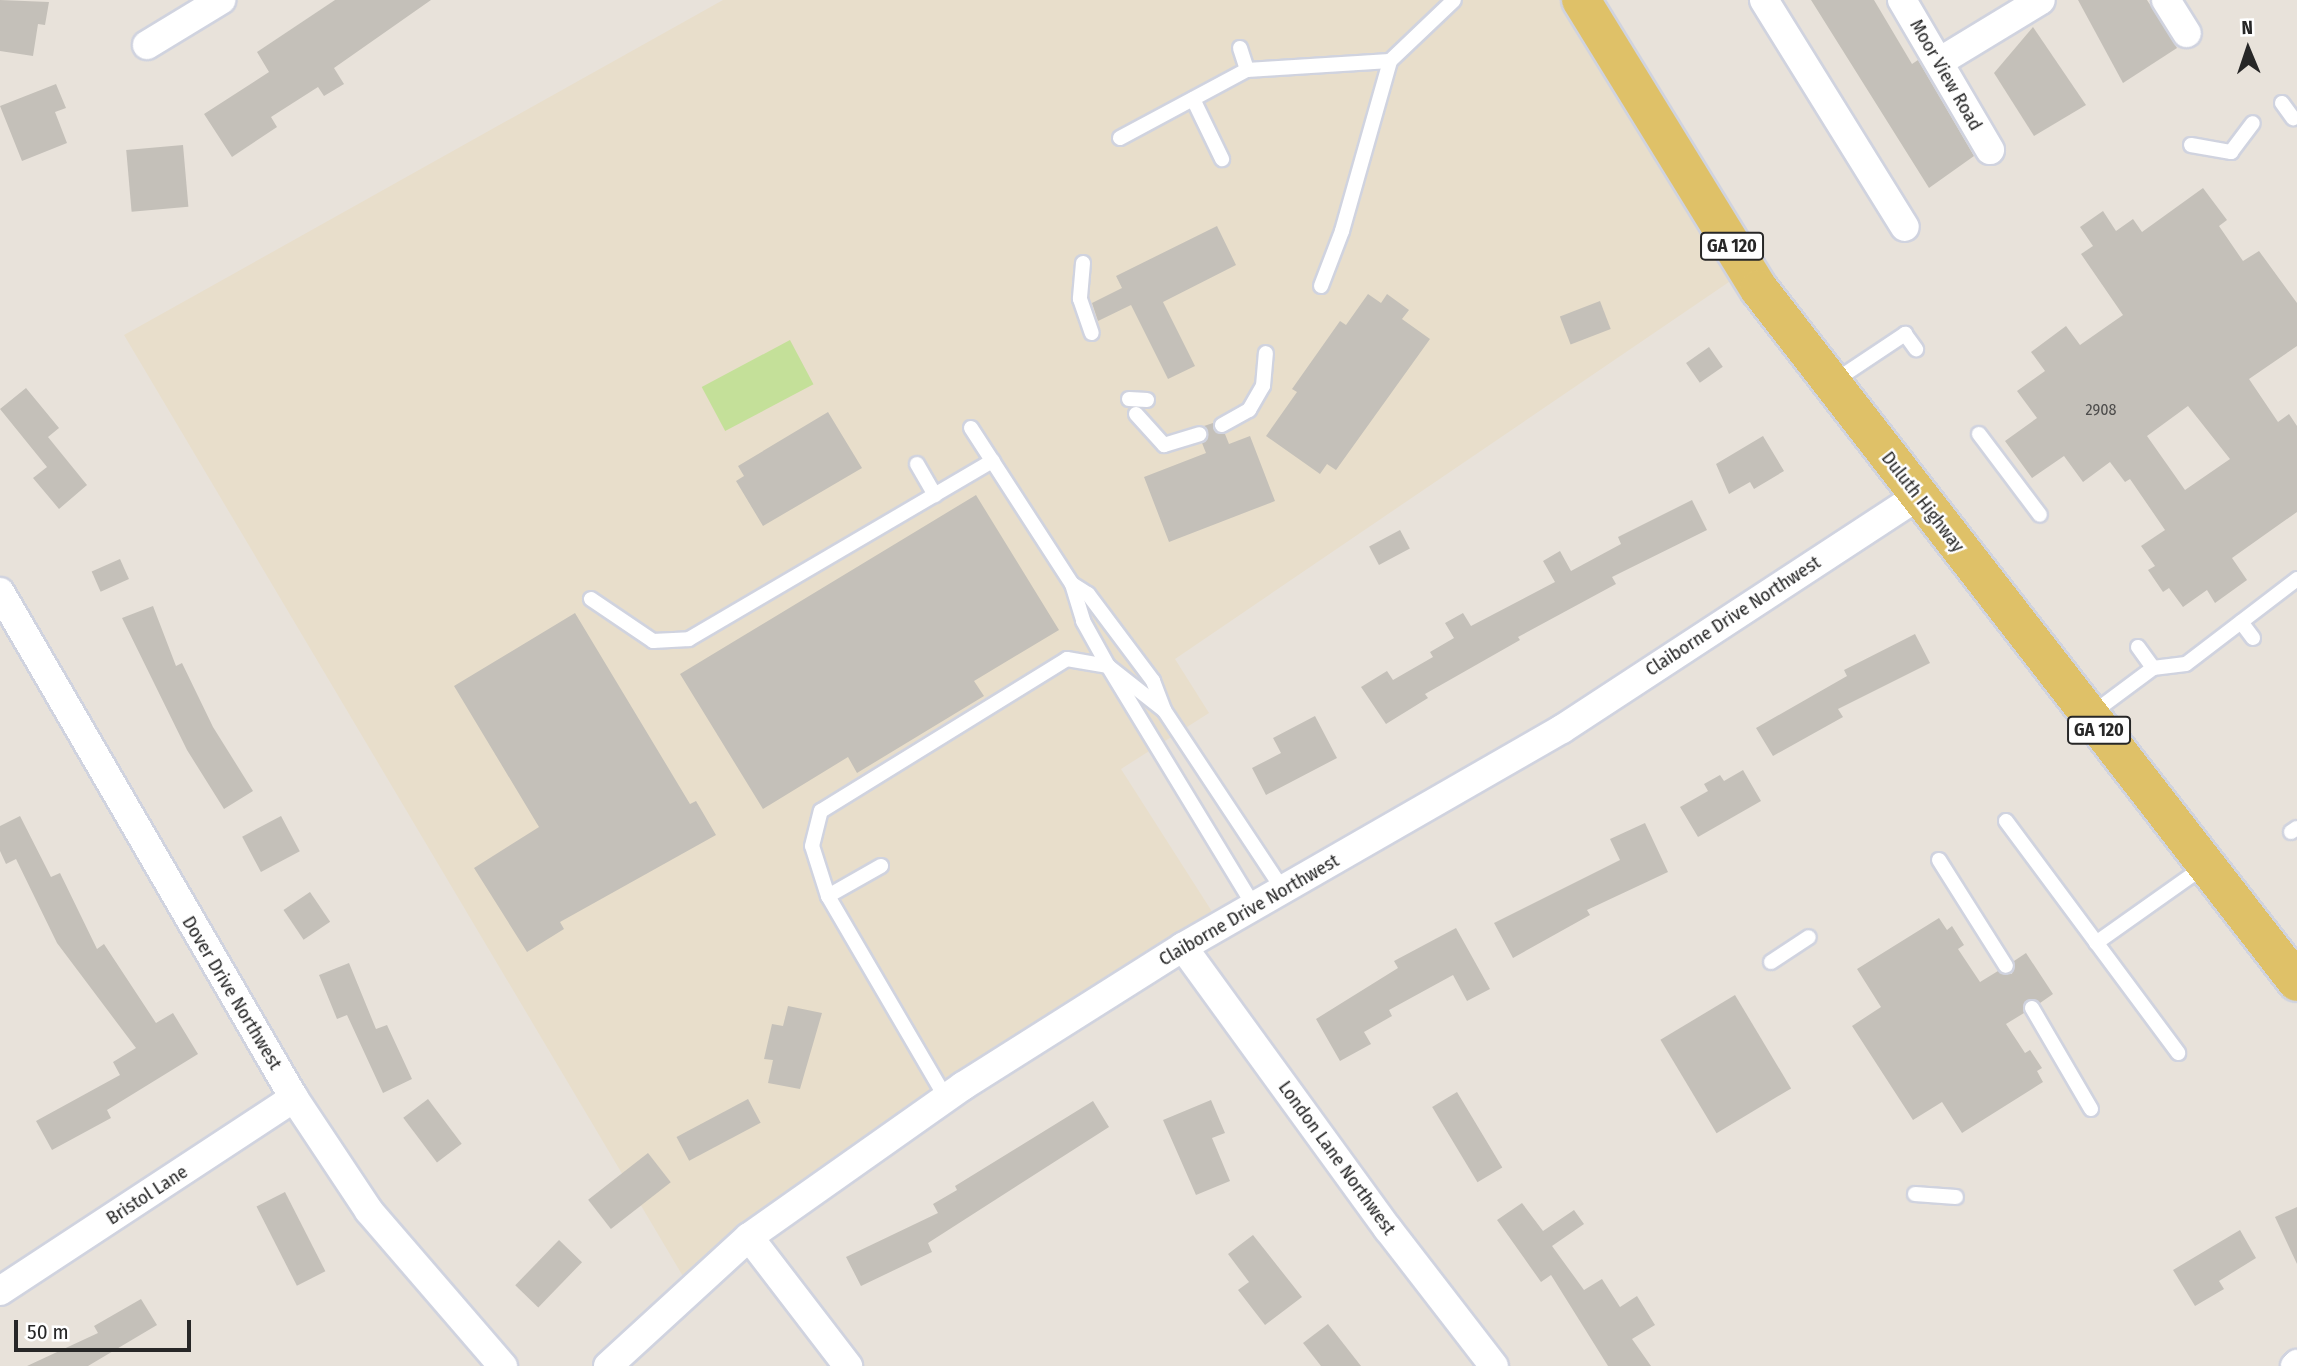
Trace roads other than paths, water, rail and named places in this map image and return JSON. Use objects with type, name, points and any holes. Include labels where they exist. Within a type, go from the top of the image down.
[{"type":"main road","name":"Duluth Highway","points":[[1581,0],[1759,289],[1829,384],[1919,495],[2297,982]]},
{"type":"street","points":[[147,45],[221,0]]},
{"type":"street","points":[[1764,0],[1905,227]]},
{"type":"street","name":"Moor View Road","points":[[1902,0],[1990,150]]},
{"type":"street","points":[[2166,0],[2187,33]]},
{"type":"street","points":[[1939,62],[2039,1]]},
{"type":"street","name":"Claiborne Drive Northwest","points":[[608,1366],[749,1237],[946,1098],[1183,947],[1562,729],[1919,495]]},
{"type":"street","name":"Dover Drive Northwest","points":[[0,592],[294,1098],[369,1212],[503,1366]]},
{"type":"street","name":"London Lane Northwest","points":[[1183,947],[1388,1229],[1494,1366]]},
{"type":"street","name":"Bristol Lane","points":[[0,1292],[294,1098]]},
{"type":"street","points":[[749,1237],[848,1366]]},
{"type":"lane","points":[[1321,286],[1342,231],[1390,61],[1454,0]]},
{"type":"lane","points":[[1240,48],[1247,70]]},
{"type":"lane","points":[[1126,134],[1247,70],[1390,61]]},
{"type":"lane","points":[[1193,99],[1222,159]]},
{"type":"lane","points":[[2281,103],[2293,118]]},
{"type":"lane","points":[[2191,145],[2231,152],[2253,124]]},
{"type":"lane","points":[[1083,263],[1080,299],[1092,333]]},
{"type":"lane","points":[[1829,384],[1905,334],[1916,349]]},
{"type":"lane","points":[[1222,425],[1249,410],[1263,386],[1266,353]]},
{"type":"lane","points":[[1129,400],[1147,400]]},
{"type":"lane","points":[[1136,414],[1164,445],[1199,434]]},
{"type":"lane","points":[[971,428],[1072,584],[1083,621],[1108,666],[1254,906]]},
{"type":"lane","points":[[1979,434],[2040,515]]},
{"type":"lane","points":[[591,598],[653,641],[689,639],[993,461]]},
{"type":"lane","points":[[917,464],[935,495]]},
{"type":"lane","points":[[2138,647],[2153,668],[2174,672],[2297,579]]},
{"type":"lane","points":[[1072,584],[1088,594],[1145,670],[1164,710],[1283,890]]},
{"type":"lane","points":[[2241,622],[2253,638]]},
{"type":"lane","points":[[946,1098],[828,896],[811,846],[821,811],[1066,659],[1108,666],[1164,710]]},
{"type":"lane","points":[[2088,716],[2153,668]]},
{"type":"lane","points":[[2006,821],[2178,1053]]},
{"type":"lane","points":[[1939,860],[2006,966]]},
{"type":"lane","points":[[2096,943],[2207,865]]},
{"type":"lane","points":[[828,896],[881,866]]},
{"type":"lane","points":[[1771,962],[1809,937]]},
{"type":"lane","points":[[2032,1008],[2091,1109]]},
{"type":"lane","points":[[1915,1194],[1956,1197]]}]
